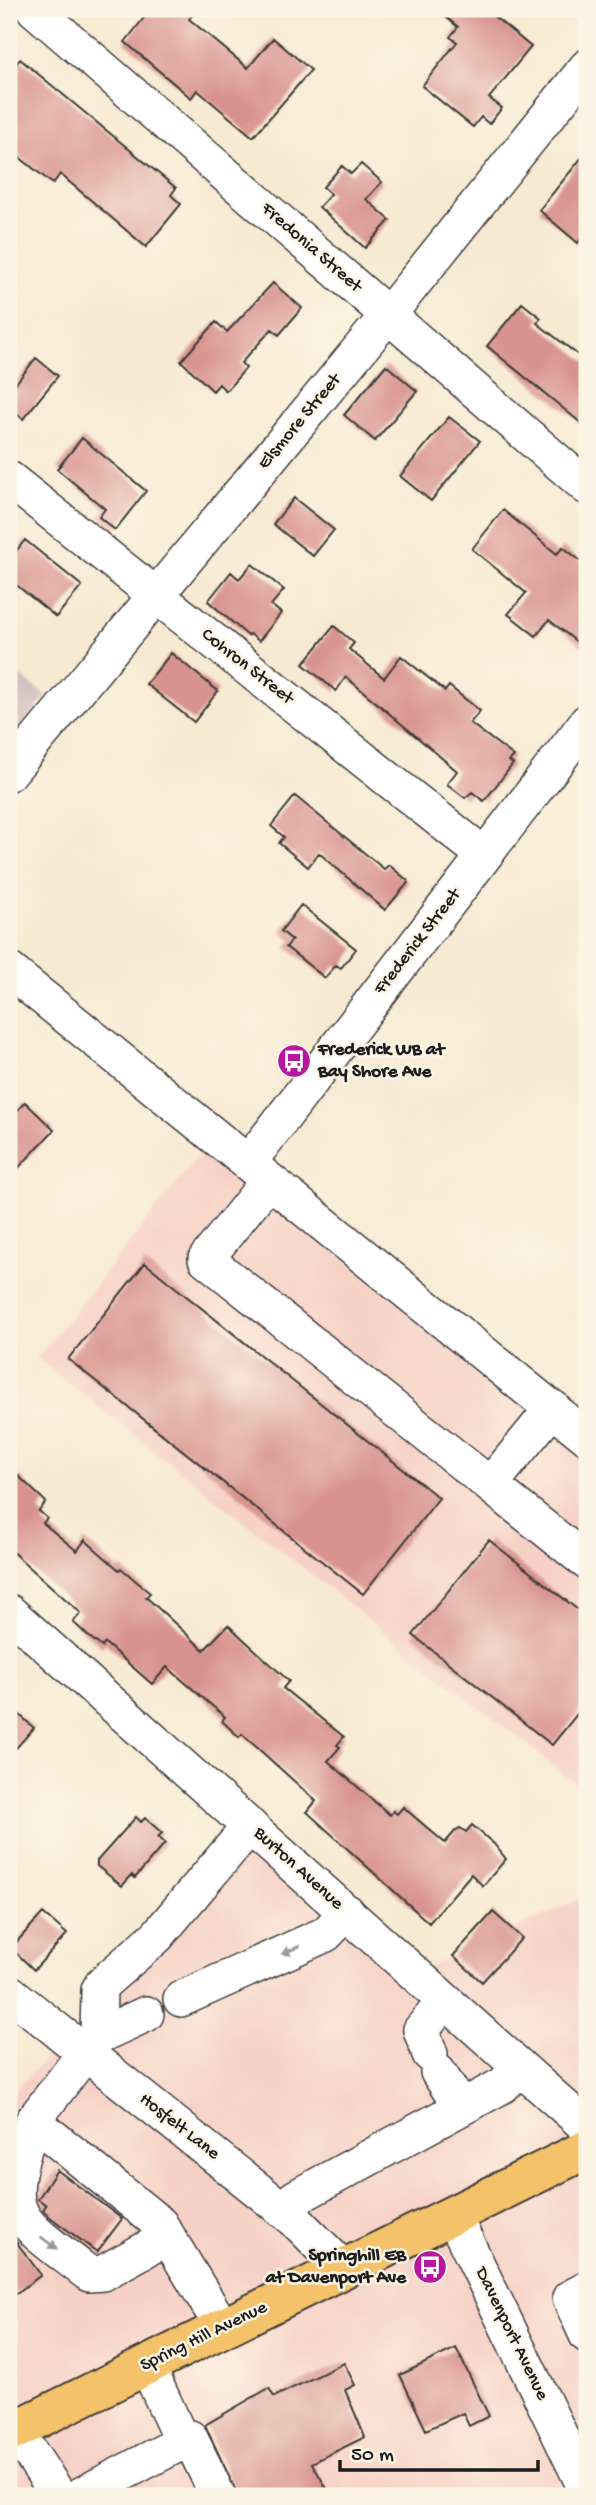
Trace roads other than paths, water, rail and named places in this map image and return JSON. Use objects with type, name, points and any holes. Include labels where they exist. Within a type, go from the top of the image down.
[{"type":"main road","name":"Spring Hill Avenue","points":[[12,2431],[587,2149]]},
{"type":"street","name":"Fredonia Street","points":[[34,9],[587,487]]},
{"type":"street","name":"Elsmore Street","points":[[9,773],[388,315],[587,67]]},
{"type":"street","name":"Cohron Street","points":[[9,479],[484,855]]},
{"type":"street","name":"Frederick Street","points":[[489,1485],[206,1259],[258,1171],[484,855],[587,722]]},
{"type":"street","points":[[9,970],[258,1171],[575,1420],[489,1485],[587,1562]]},
{"type":"street","name":"Burton Avenue","points":[[9,1612],[587,2127]]},
{"type":"street","points":[[90,2043],[99,1990],[103,1983],[157,1936],[250,1826]]},
{"type":"street","points":[[181,1999],[326,1934],[347,1912]]},
{"type":"street","name":"Hosfelt Lane","points":[[9,1992],[90,2043],[286,2212],[344,2269]]},
{"type":"street","points":[[445,2001],[421,2031],[434,2063],[461,2107]]},
{"type":"street","points":[[146,2014],[90,2043],[33,2120],[15,2163],[11,2190],[13,2208],[25,2225],[89,2274],[103,2273],[168,2237]]},
{"type":"street","points":[[286,2212],[295,2198],[503,2085],[521,2068]]},
{"type":"street","points":[[33,2120],[160,2224],[223,2328]]},
{"type":"street","name":"Davenport Avenue","points":[[453,2215],[587,2491]]},
{"type":"street","points":[[579,2293],[587,2335]]},
{"type":"street","points":[[147,2365],[182,2442]]},
{"type":"street","points":[[12,2431],[59,2496]]},
{"type":"street","points":[[79,2496],[190,2438],[218,2496]]},
{"type":"place","name":"Frederick WB at Bay Shore Ave","points":[[294,1061]]},
{"type":"place","name":"Springhill EB at Davenport Ave","points":[[430,2267]]}]
